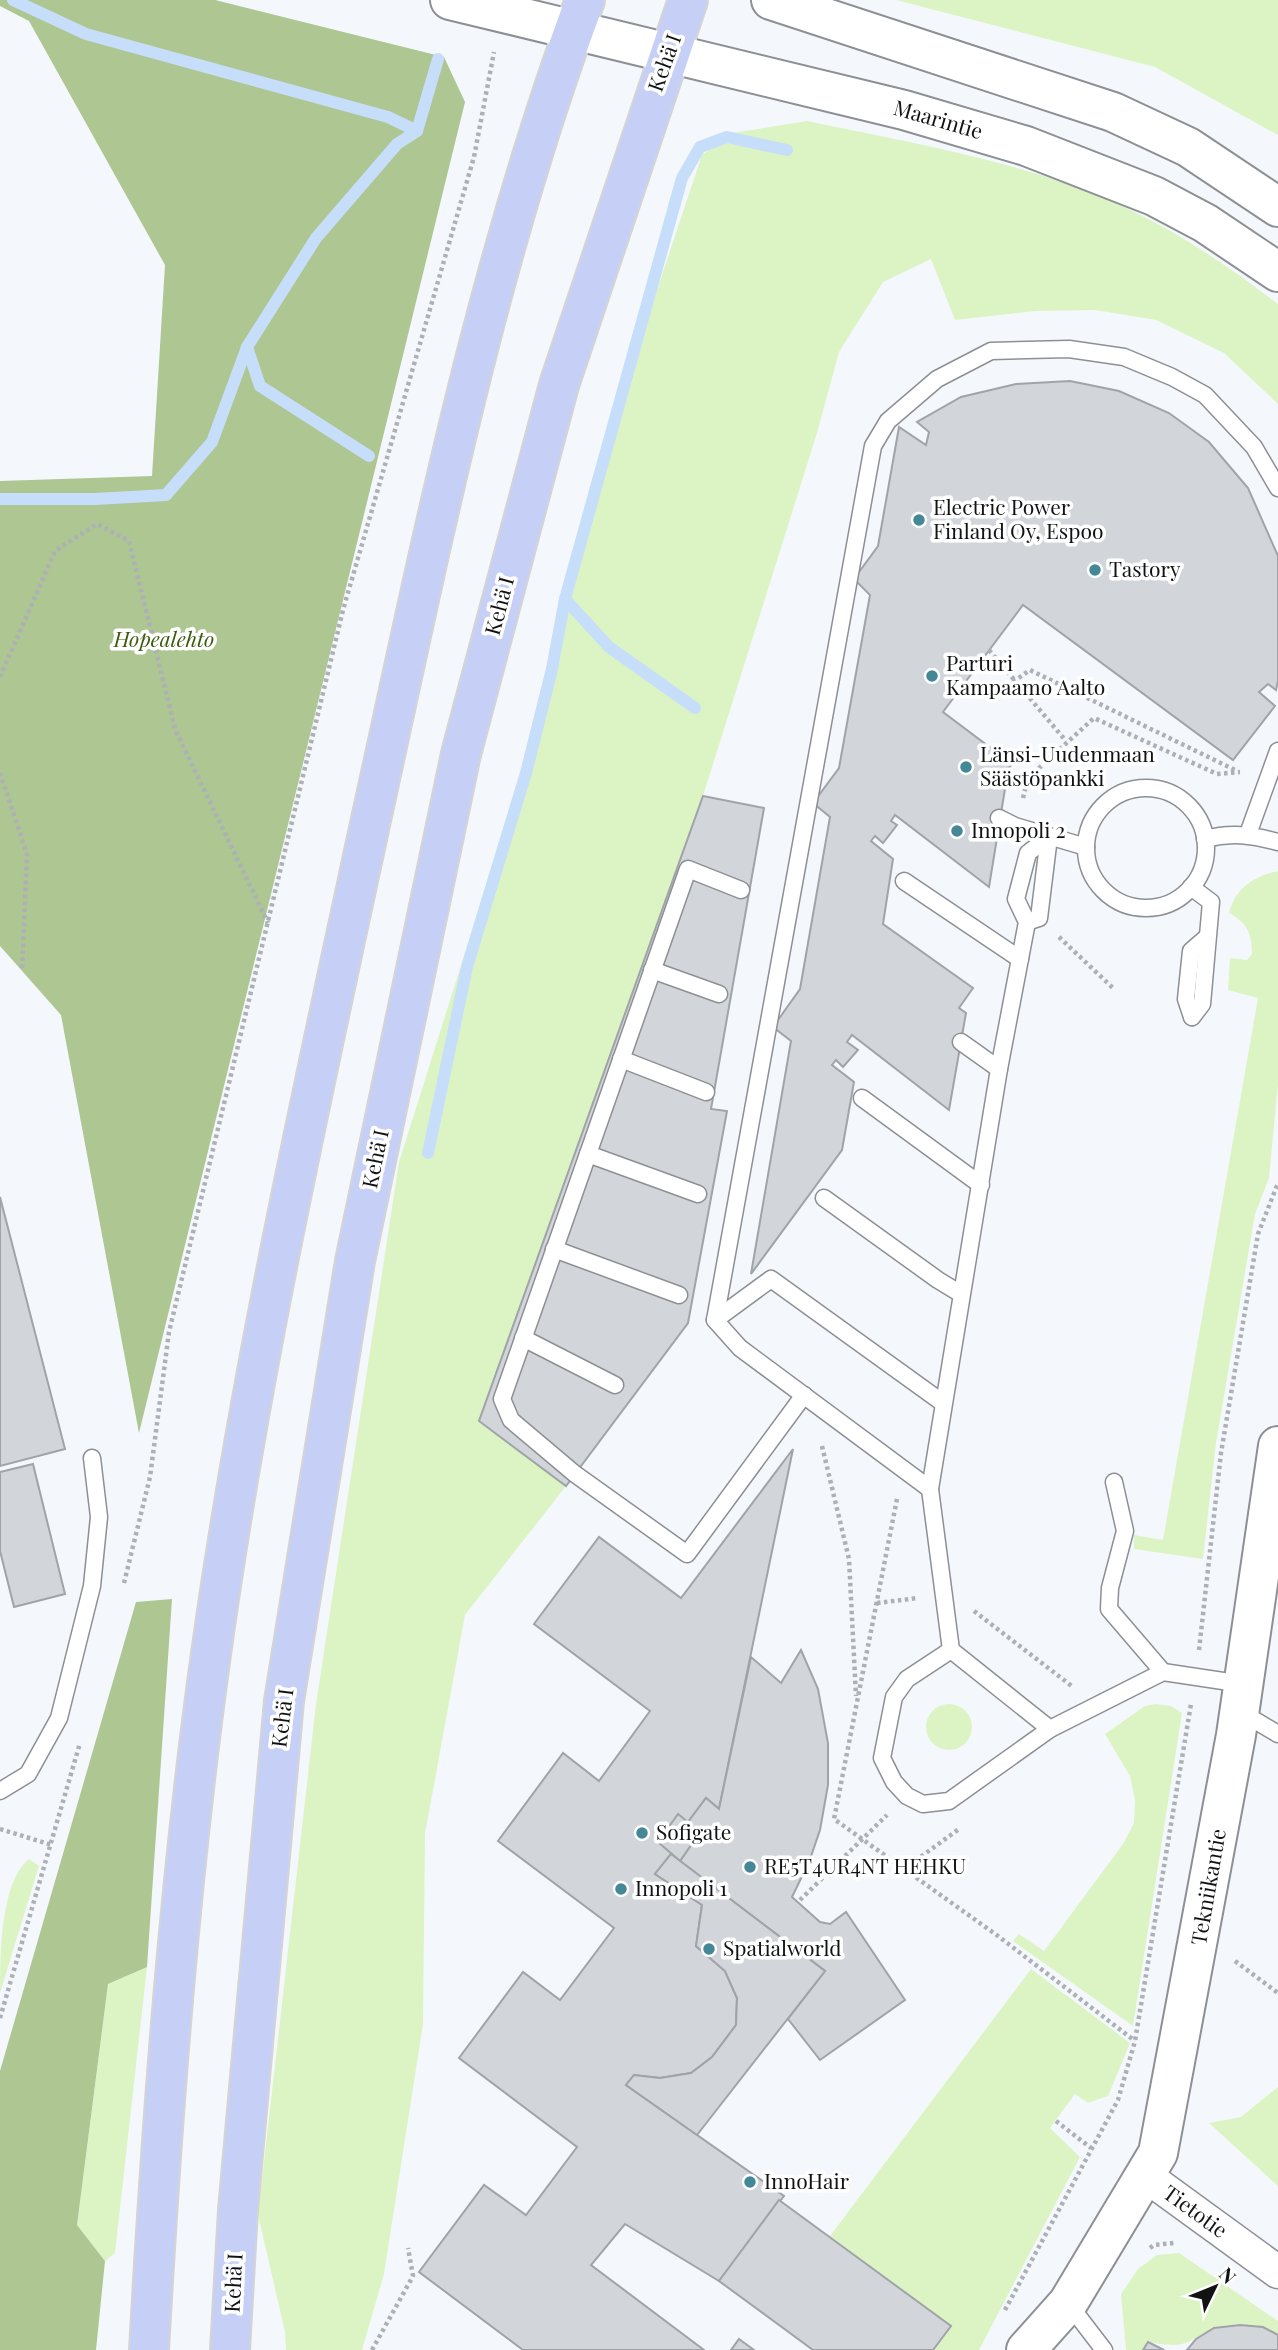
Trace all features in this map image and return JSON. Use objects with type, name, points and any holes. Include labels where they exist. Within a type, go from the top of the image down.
[{"type":"highway","name":"Kehä I","points":[[230,2350],[238,2210],[284,1701],[355,1261],[461,754],[559,385],[688,0]]},
{"type":"highway","points":[[149,2350],[180,1932],[211,1655],[277,1256],[411,638],[480,345],[524,174],[579,15]]},
{"type":"main road","name":"Maarintie","points":[[450,0],[579,15],[669,52],[904,110],[1026,146],[1154,196],[1205,223],[1278,272]]},
{"type":"main road","points":[[771,0],[1113,112],[1188,147],[1278,208]]},
{"type":"main road","name":"Tekniikantie","points":[[1026,2350],[1068,2303],[1158,2152],[1241,1697],[1278,1446]]},
{"type":"main road","name":"Tekniikantie","points":[[1059,2350],[1068,2303]]},
{"type":"street","name":"Tietotie","points":[[1146,2176],[1278,2272]]},
{"type":"lane","points":[[715,1320],[873,446],[888,421],[937,379],[990,351],[1069,349],[1124,357],[1172,377],[1205,395],[1254,447],[1278,488]]},
{"type":"lane","points":[[1248,834],[1263,786],[1278,751]]},
{"type":"lane","points":[[1151,789],[1170,793],[1186,804],[1198,820],[1205,839],[1201,873],[1178,899],[1161,906],[1143,908],[1125,905],[1109,895],[1096,882],[1088,865],[1086,847],[1089,828],[1098,811],[1113,797],[1131,790],[1151,789]]},
{"type":"lane","points":[[999,818],[1049,837],[1086,847]]},
{"type":"lane","points":[[1205,839],[1224,834],[1248,834],[1278,842]]},
{"type":"lane","points":[[1027,922],[1039,918],[1049,837]]},
{"type":"lane","points":[[1049,837],[1028,853],[1016,900],[1027,922],[999,1069],[930,1489],[951,1650],[1050,1729]]},
{"type":"lane","points":[[741,890],[688,869],[502,1399],[512,1420],[575,1474],[687,1554],[804,1395]]},
{"type":"lane","points":[[904,881],[1020,959]]},
{"type":"lane","points":[[1191,887],[1211,902],[1206,938]]},
{"type":"lane","points":[[652,970],[719,994]]},
{"type":"lane","points":[[961,1042],[999,1069]]},
{"type":"lane","points":[[621,1059],[706,1092]]},
{"type":"lane","points":[[862,1098],[981,1185]]},
{"type":"lane","points":[[588,1154],[698,1194]]},
{"type":"lane","points":[[824,1198],[961,1294]]},
{"type":"lane","points":[[554,1249],[679,1295]]},
{"type":"lane","points":[[715,1320],[771,1279],[943,1403]]},
{"type":"lane","points":[[715,1320],[740,1348],[930,1489]]},
{"type":"lane","points":[[523,1338],[615,1385]]},
{"type":"lane","points":[[0,1791],[28,1774],[60,1718],[92,1586],[99,1517],[92,1458]]},
{"type":"lane","points":[[1114,1482],[1125,1531],[1110,1588],[1109,1609],[1163,1672]]},
{"type":"lane","points":[[951,1650],[907,1679],[894,1697],[882,1758],[894,1782],[906,1796],[923,1804],[949,1801],[1050,1729],[1163,1672],[1195,1678],[1241,1697],[1278,1734]]},
{"type":"lane","points":[[1068,2303],[1104,2350]]},
{"type":"path","points":[[123,1585],[150,1477],[169,1332],[343,610],[474,158],[488,73]]},
{"type":"path","points":[[0,677],[55,551],[97,524],[129,541],[175,729],[268,923]]},
{"type":"path","points":[[989,650],[1013,682],[1066,741],[1094,719],[1217,774],[1238,772]]},
{"type":"path","points":[[1013,682],[1030,670],[1263,786]]},
{"type":"path","points":[[0,773],[27,854],[22,971]]},
{"type":"path","points":[[1003,2313],[1118,2101],[1135,2041],[1195,1678],[1230,1398],[1258,1234],[1278,1183]]},
{"type":"path","points":[[786,1419],[822,1445],[840,1514],[849,1559],[856,1704]]},
{"type":"path","points":[[0,2018],[80,1742]]},
{"type":"path","points":[[800,1900],[906,1796]]},
{"type":"path","points":[[0,1829],[52,1845]]},
{"type":"path","points":[[862,1840],[998,1936],[1135,2041]]},
{"type":"path","points":[[1226,1955],[1278,1993]]},
{"type":"path","points":[[1056,2121],[1091,2148]]},
{"type":"path","points":[[1141,2255],[1154,2245],[1185,2245]]},
{"type":"path","points":[[372,2350],[413,2276],[408,2248]]},
{"type":"green space","name":"Hopealehto","points":[[0,0],[215,0],[444,57],[465,102],[139,1433],[61,1015],[0,946],[0,481],[152,476],[165,265],[29,21],[0,6]]},
{"type":"green space","points":[[896,0],[1278,0],[1278,135],[1155,67]]},
{"type":"green space","points":[[807,121],[964,154],[1041,175],[1115,203],[1179,236],[1278,304],[1278,404],[1224,353],[1156,320],[1095,310],[1035,311],[955,320],[931,259],[883,282],[839,352],[817,433],[703,796],[479,1421],[566,1486],[465,1615],[425,1834],[423,2024],[384,2274],[362,2350],[286,2350],[285,2332],[258,2215],[316,1704],[399,1162],[506,823],[656,293],[702,155],[732,133]]},
{"type":"green space","points":[[1278,871],[1278,1084],[1269,1178],[1255,1214],[1216,1443],[1203,1559],[1134,1549],[1134,1535],[1163,1540],[1258,998],[1228,990],[1230,958],[1247,960],[1252,954],[1247,929],[1229,913],[1236,897],[1246,885],[1261,876]]},
{"type":"green space","points":[[172,1599],[147,1967],[108,1984],[77,2225],[105,2261],[96,2350],[0,2350],[0,2071],[136,1602]]},
{"type":"green space","points":[[949,1704],[965,1711],[972,1727],[965,1743],[949,1750],[933,1743],[926,1727],[933,1711]]},
{"type":"green space","points":[[1145,1706],[1171,1706],[1182,1713],[1133,2026],[1013,1941],[1019,1934],[1044,1951],[1123,1844],[1134,1823],[1135,1800],[1130,1776],[1105,1734]]},
{"type":"green space","points":[[29,1859],[39,1866],[0,1993],[7,1902],[19,1870]]},
{"type":"green space","points":[[147,1967],[115,2253],[105,2261],[77,2225],[108,1984]]},
{"type":"green space","points":[[1031,1969],[1130,2043],[1108,2096],[1088,2103],[1075,2094],[1050,2128],[1080,2157],[979,2350],[933,2350],[950,2326],[830,2236]]},
{"type":"green space","points":[[1278,2087],[1278,2186],[1209,2123],[1241,2117]]},
{"type":"green space","points":[[1179,2253],[1278,2321],[1278,2335],[1255,2327],[1231,2325],[1215,2328],[1181,2344],[1148,2342],[1143,2350],[1126,2350],[1121,2294],[1138,2269],[1157,2255]]},
{"type":"building","name":"Innopoli 2","points":[[1070,381],[1119,391],[1169,413],[1209,442],[1248,488],[1278,556],[1278,681],[1276,690],[1268,684],[1259,692],[1275,706],[1233,760],[1023,605],[943,712],[1012,764],[997,783],[1005,789],[989,887],[895,815],[891,821],[897,825],[883,843],[875,836],[871,841],[893,859],[883,924],[973,988],[959,1008],[966,1013],[949,1110],[852,1035],[847,1042],[858,1050],[843,1067],[836,1060],[832,1065],[854,1082],[842,1150],[751,1274],[791,1041],[773,1027],[800,989],[830,817],[813,803],[839,768],[870,595],[854,579],[878,546],[899,427],[926,445],[929,432],[917,422],[961,397],[1016,384]]},
{"type":"building","points":[[703,796],[764,808],[711,1109],[727,1111],[688,1323],[566,1486],[479,1421]]},
{"type":"building","points":[[0,1197],[65,1449],[0,1466]]},
{"type":"building","name":"Innopoli 1","points":[[793,1449],[719,1809],[706,1798],[688,1822],[700,1832],[680,1861],[671,1854],[655,1874],[702,1905],[696,1946],[725,1971],[737,1998],[736,2025],[712,2057],[691,2073],[660,2078],[634,2075],[626,2085],[784,2196],[719,2281],[625,2224],[591,2265],[704,2350],[523,2350],[419,2272],[484,2185],[526,2215],[577,2147],[459,2058],[523,1972],[560,2000],[614,1928],[498,1841],[563,1753],[599,1781],[650,1711],[534,1624],[599,1537],[681,1598]]},
{"type":"building","points":[[33,1464],[65,1594],[14,1607],[0,1551],[0,1472]]},
{"type":"building","points":[[801,1650],[818,1689],[828,1743],[828,1785],[820,1830],[809,1862],[792,1897],[820,1922],[830,1924],[846,1912],[905,2000],[820,2060],[788,2019],[825,1971],[680,1861],[700,1832],[688,1822],[706,1798],[719,1809],[751,1657],[781,1683]]},
{"type":"building","points":[[678,1814],[700,1832],[680,1861],[658,1842]]},
{"type":"building","points":[[671,1854],[825,1971],[697,2135],[626,2085],[634,2075],[660,2078],[691,2073],[712,2057],[736,2025],[737,1998],[725,1971],[696,1946],[702,1905],[655,1874]]},
{"type":"building","points":[[779,2200],[951,2326],[933,2350],[813,2350],[719,2281]]},
{"type":"building","points":[[1240,2325],[1263,2327],[1278,2335],[1278,2350],[1187,2350],[1196,2339],[1214,2328]]},
{"type":"building","points":[[739,2339],[754,2350],[731,2350]]},
{"type":"building","points":[[1148,2342],[1164,2350],[1143,2350]]},
{"type":"waterway","points":[[13,0],[86,34],[388,117],[417,131]]},
{"type":"waterway","points":[[369,456],[260,386],[247,347],[316,238],[397,144],[417,131],[438,59]]},
{"type":"waterway","points":[[428,1153],[467,967],[526,773],[552,669],[565,599],[682,178],[700,147],[727,137],[787,150]]},
{"type":"waterway","points":[[0,499],[95,499],[166,495],[212,442],[247,347]]},
{"type":"waterway","points":[[565,599],[609,647],[695,708]]},
{"type":"place","name":"Electric Power Finland Oy, Espoo","points":[[919,520]]},
{"type":"place","name":"Tastory","points":[[1095,570]]},
{"type":"place","name":"Parturi Kampaamo Aalto","points":[[932,676]]},
{"type":"place","name":"Länsi-Uudenmaan Säästöpankki","points":[[966,767]]},
{"type":"place","name":"Innopoli 2","points":[[957,831]]},
{"type":"place","name":"Sofigate","points":[[642,1833]]},
{"type":"place","name":"RE5T4UR4NT HEHKU","points":[[750,1867]]},
{"type":"place","name":"Innopoli 1","points":[[621,1889]]},
{"type":"place","name":"Spatialworld","points":[[709,1949]]},
{"type":"place","name":"InnoHair","points":[[750,2182]]}]
